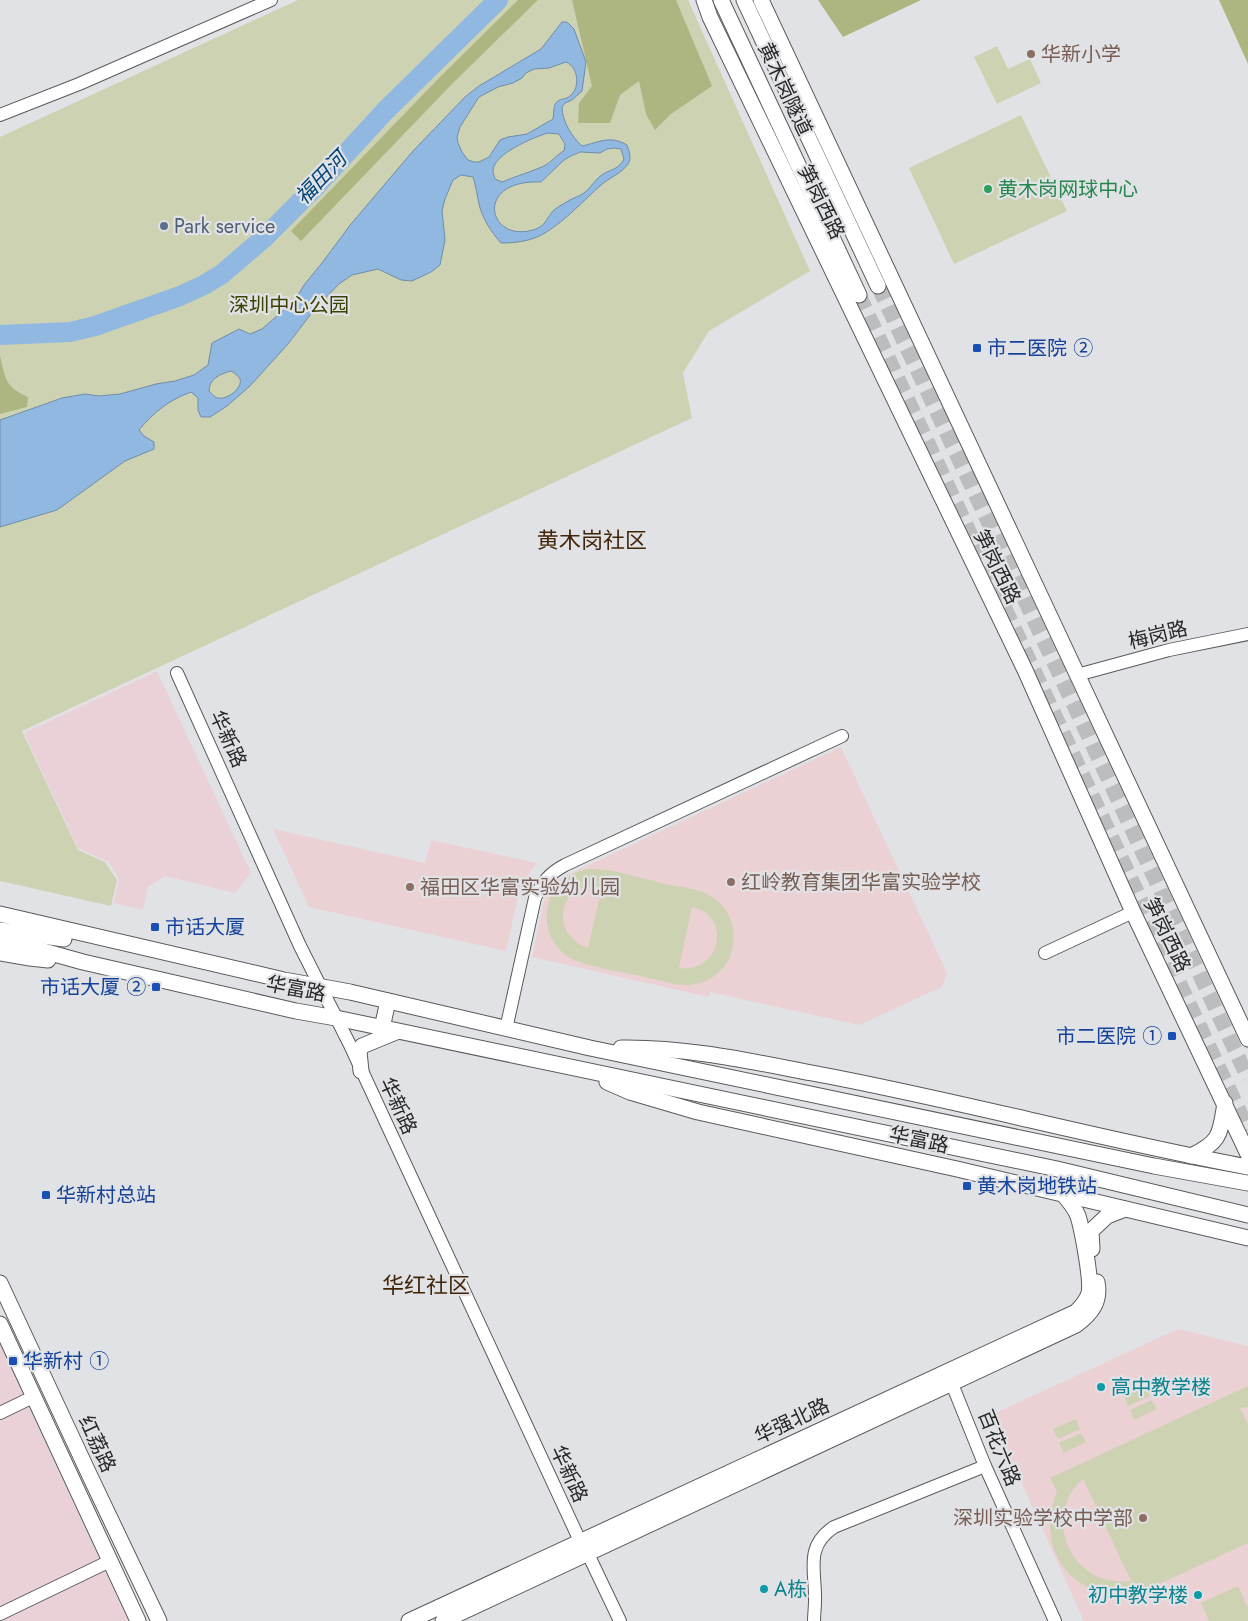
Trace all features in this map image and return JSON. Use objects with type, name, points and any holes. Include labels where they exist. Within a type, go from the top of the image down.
[{"type":"main road","name":"笋岗西路","points":[[704,0],[710,17],[1025,670],[1133,912],[1248,1154]]},
{"type":"main road","name":"黄木岗隧道","points":[[744,0],[878,286]]},
{"type":"main road","name":"笋岗西路","points":[[761,0],[1248,1039]]},
{"type":"main road","name":"黄木岗隧道","points":[[723,5],[859,295]]},
{"type":"main road","name":"华富路","points":[[0,914],[98,938],[284,980],[320,985],[590,1048],[1154,1166],[1248,1183]]},
{"type":"main road","name":"华富路","points":[[0,930],[64,939],[98,938]]},
{"type":"main road","name":"华富路","points":[[0,939],[83,962],[296,1011],[1057,1169],[1248,1215]]},
{"type":"main road","points":[[0,953],[30,958],[83,962]]},
{"type":"main road","points":[[382,1028],[388,1001]]},
{"type":"main road","points":[[361,1071],[359,1052],[362,1046],[398,1032]]},
{"type":"main road","name":"华富路","points":[[590,1048],[632,1048],[710,1054],[861,1082],[1248,1167]]},
{"type":"main road","name":"华富路","points":[[586,1071],[630,1092],[698,1112],[1064,1194],[1248,1238]]},
{"type":"main road","points":[[1191,1156],[1208,1148],[1217,1140],[1225,1103]]},
{"type":"main road","name":"华强北路","points":[[443,1621],[584,1548],[949,1377],[1076,1312],[1084,1305],[1089,1292],[1089,1280],[1080,1229],[1074,1208],[1064,1194]]},
{"type":"main road","name":"华强北路","points":[[949,1377],[1064,1331],[1087,1317],[1095,1307],[1098,1292],[1091,1231],[1107,1216],[1125,1209]]},
{"type":"main road","name":"红荔路","points":[[0,1283],[88,1474],[159,1621]]},
{"type":"main road","name":"红荔路","points":[[0,1324],[138,1621]]},
{"type":"main road","name":"华强北路","points":[[409,1621],[584,1548]]},
{"type":"street","points":[[0,115],[79,84],[271,0]]},
{"type":"street","name":"梅岗路","points":[[1078,675],[1170,650],[1248,634]]},
{"type":"street","name":"华新路","points":[[177,673],[300,946],[336,1018],[620,1621]]},
{"type":"street","points":[[506,1028],[535,898],[545,879],[565,865],[842,736]]},
{"type":"street","points":[[1045,953],[1133,912]]},
{"type":"street","name":"百花六路","points":[[949,1377],[985,1466],[1056,1621]]},
{"type":"street","points":[[0,1414],[34,1397]]},
{"type":"street","points":[[814,1621],[813,1556],[817,1544],[824,1534],[834,1527],[985,1466]]},
{"type":"street","points":[[0,1614],[110,1561]]},
{"type":"shaded area","name":"市话大厦","points":[[157,671],[251,873],[235,893],[165,876],[148,887],[143,910],[114,903],[119,879],[109,862],[78,848],[24,733]]},
{"type":"shaded area","name":"红岭教育集团华富实验学校","points":[[841,747],[947,973],[942,987],[859,1025],[710,992],[709,997],[532,957],[544,901],[551,887],[563,877]]},
{"type":"shaded area","name":"福田区华富实验幼儿园","points":[[273,829],[425,863],[431,840],[537,863],[524,881],[519,892],[506,951],[309,907]]},
{"type":"shaded area","name":"深圳实验学校中学部","points":[[1178,1329],[1248,1346],[1248,1621],[1084,1621],[991,1415]]},
{"type":"shaded area","points":[[0,1345],[128,1621],[0,1621]]},
{"type":"green space","name":"深圳中心公园","points":[[298,0],[688,0],[810,271],[709,331],[683,373],[692,418],[22,731],[78,850],[105,862],[117,880],[111,906],[0,881],[0,137]]},
{"type":"green space","points":[[518,0],[538,0],[453,83],[301,241],[291,231],[439,78]]},
{"type":"green space","points":[[572,0],[676,0],[712,86],[671,114],[655,130],[646,114],[639,81],[620,95],[610,123],[578,123],[579,103],[592,86]]},
{"type":"green space","points":[[818,0],[921,0],[843,37]]},
{"type":"green space","points":[[1219,0],[1248,0],[1248,64]]},
{"type":"green space","points":[[997,46],[1008,69],[1030,59],[1041,83],[997,104],[974,57]]},
{"type":"green space","name":"黄木岗网球中心","points":[[1021,115],[1067,211],[954,264],[909,168]]},
{"type":"green space","points":[[0,356],[7,381],[14,389],[28,397],[27,407],[0,414]]},
{"type":"green space","points":[[597,869],[617,872],[690,888],[709,895],[721,904],[728,914],[732,925],[733,948],[723,969],[714,977],[703,982],[694,985],[684,985],[592,966],[570,958],[553,941],[548,926],[547,910],[551,896],[558,885],[580,871]],"holes":[[[589,886],[602,887],[588,948],[577,942],[569,934],[563,916],[569,897],[578,890]],[[692,907],[705,912],[713,921],[717,931],[717,942],[713,953],[705,962],[694,967],[679,968]]]},
{"type":"green space","points":[[1146,1386],[1150,1396],[1128,1406],[1124,1396]]},
{"type":"green space","points":[[1248,1386],[1248,1407],[1240,1408],[1248,1425],[1248,1543],[1142,1592],[1119,1594],[1098,1591],[1080,1583],[1066,1570],[1056,1555],[1051,1536],[1051,1515],[1057,1492],[1050,1478]],"holes":[[[1083,1479],[1131,1581],[1110,1581],[1092,1574],[1078,1563],[1069,1548],[1064,1531],[1064,1513],[1070,1495]]]},
{"type":"green space","points":[[1152,1400],[1156,1409],[1134,1420],[1130,1410]]},
{"type":"green space","points":[[1076,1419],[1080,1429],[1058,1439],[1053,1429]]},
{"type":"green space","points":[[1081,1433],[1086,1442],[1064,1453],[1059,1443]]},
{"type":"green space","points":[[1238,1586],[1248,1608],[1248,1621],[1209,1621],[1201,1603]]},
{"type":"water","points":[[562,22],[567,22],[574,29],[586,62],[582,91],[562,107],[564,118],[571,133],[582,146],[610,140],[627,145],[630,159],[622,170],[601,185],[553,228],[529,240],[507,243],[501,243],[485,220],[480,209],[473,177],[461,175],[453,180],[445,199],[442,211],[445,240],[440,265],[431,272],[412,281],[401,280],[378,269],[352,275],[339,284],[314,310],[288,344],[250,386],[227,406],[210,417],[201,417],[198,410],[198,398],[191,392],[176,399],[156,412],[139,430],[144,436],[154,442],[154,449],[125,461],[57,510],[0,527],[0,420],[62,398],[85,394],[99,396],[120,394],[194,375],[208,365],[212,343],[239,329],[250,334],[262,329],[295,300],[304,285],[351,224],[413,151],[466,96],[479,86],[541,49]],"holes":[[[566,62],[573,68],[577,78],[576,88],[573,92],[568,97],[557,101],[553,119],[527,134],[500,140],[489,157],[479,162],[468,160],[462,152],[457,137],[460,127],[479,97],[498,87],[513,83],[534,69],[549,68]],[[548,133],[559,134],[565,144],[564,151],[539,168],[502,182],[495,179],[493,171],[500,158],[524,142]],[[607,149],[621,149],[624,159],[620,165],[600,176],[584,193],[554,210],[544,223],[536,229],[520,232],[507,228],[498,221],[495,211],[496,200],[504,190],[519,184],[541,182],[564,160],[580,152],[600,153]],[[231,371],[240,379],[237,389],[230,395],[222,398],[214,396],[209,391],[211,383],[219,375]]]},
{"type":"waterway","name":"福田河","points":[[0,335],[70,332],[95,326],[180,296],[222,274],[264,238],[316,186],[386,110],[498,0]]},
{"type":"tunnel","points":[[878,286],[1248,1078]]},
{"type":"tunnel","points":[[859,295],[1248,1130]]},
{"type":"place","name":"华新小学","points":[[1031,54]]},
{"type":"place","name":"黄木岗网球中心","points":[[988,189]]},
{"type":"place","name":"Park service","points":[[164,226]]},
{"type":"place","name":"市二医院 ②","points":[[977,348]]},
{"type":"place","name":"红岭教育集团华富实验学校","points":[[731,882]]},
{"type":"place","name":"福田区华富实验幼儿园","points":[[410,887]]},
{"type":"place","name":"市话大厦","points":[[155,927]]},
{"type":"place","name":"市话大厦 ②","points":[[156,987]]},
{"type":"place","name":"市二医院 ①","points":[[1172,1036]]},
{"type":"place","name":"黄木岗地铁站","points":[[967,1186]]},
{"type":"place","name":"华新村总站","points":[[46,1195]]},
{"type":"place","name":"华新村 ①","points":[[13,1361]]},
{"type":"place","name":"高中教学楼","points":[[1101,1387]]},
{"type":"place","name":"深圳实验学校中学部","points":[[1143,1518]]},
{"type":"place","name":"A栋","points":[[764,1589]]},
{"type":"place","name":"初中教学楼","points":[[1198,1595]]},
{"type":"district","name":"黄木岗社区","points":[[592,540]]},
{"type":"district","name":"华红社区","points":[[426,1285]]}]
